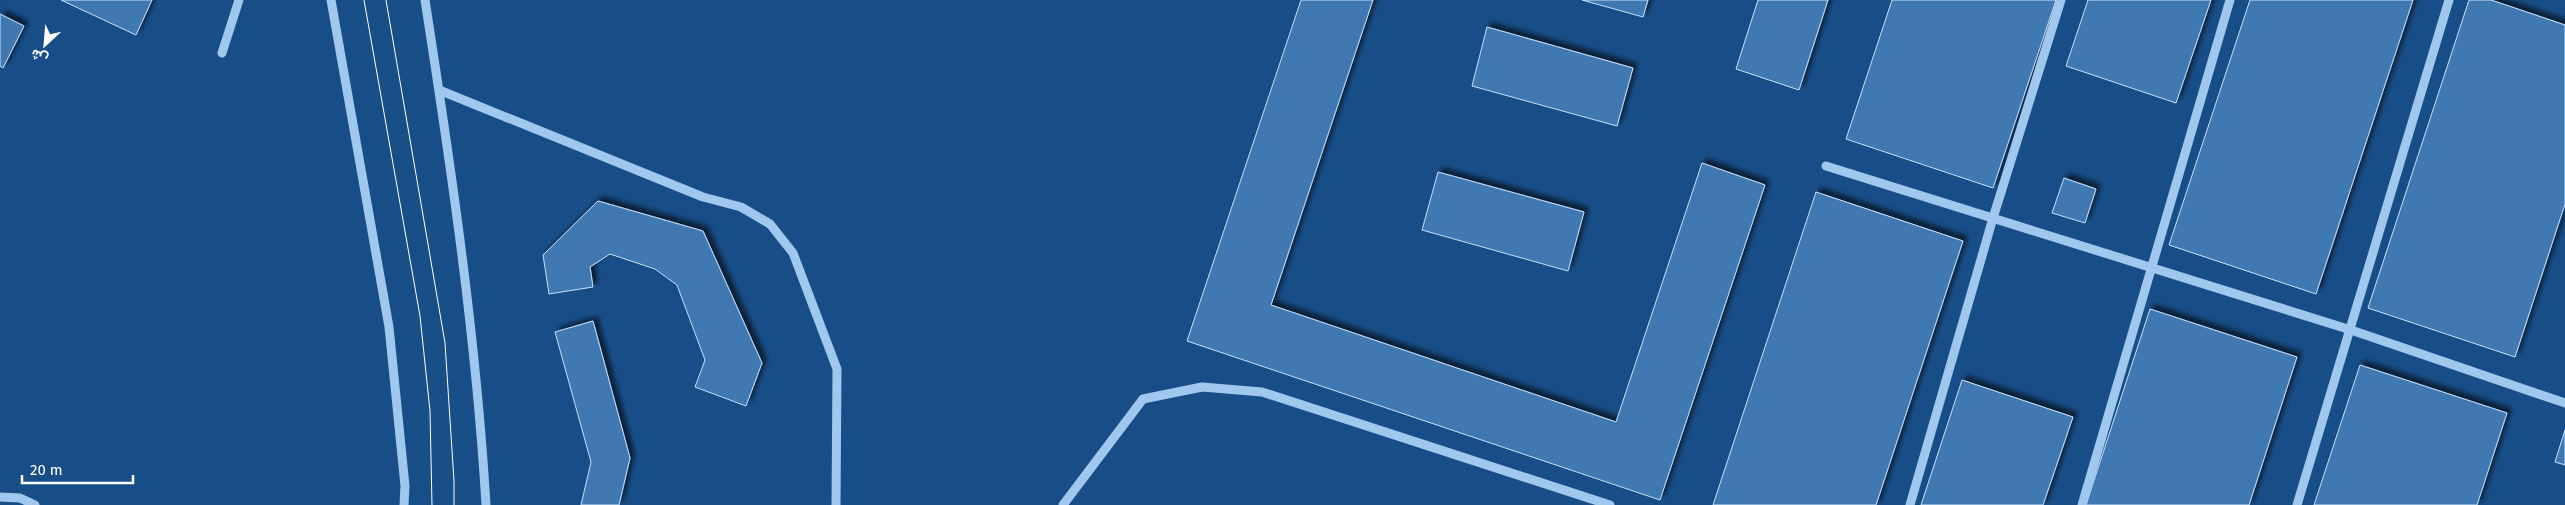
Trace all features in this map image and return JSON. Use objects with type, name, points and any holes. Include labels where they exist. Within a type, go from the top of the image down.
[{"type":"street","points":[[222,53],[239,0]]},
{"type":"street","points":[[331,0],[389,327],[405,486],[404,505]]},
{"type":"street","points":[[425,0],[439,90],[480,412],[486,505]]},
{"type":"street","points":[[1910,505],[1993,218],[2061,0]]},
{"type":"street","points":[[2082,505],[2230,0]]},
{"type":"street","points":[[2297,505],[2449,0]]},
{"type":"street","points":[[439,90],[703,196],[741,207],[770,224],[793,253],[837,369],[836,505]]},
{"type":"street","points":[[1826,166],[2351,330],[2565,403]]},
{"type":"street","points":[[1063,505],[1143,399],[1202,387],[1262,392],[1610,505]]},
{"type":"street","points":[[0,497],[20,498],[36,505]]},
{"type":"building","points":[[61,0],[152,0],[136,35]]},
{"type":"building","points":[[1301,0],[1373,0],[1271,305],[1616,422],[1702,163],[1765,185],[1660,500],[1187,341]]},
{"type":"building","points":[[1582,0],[1648,0],[1643,17]]},
{"type":"building","points":[[1758,0],[1828,0],[1799,90],[1736,69]]},
{"type":"building","points":[[1892,0],[2056,0],[1993,188],[1846,139]]},
{"type":"building","points":[[2088,0],[2211,0],[2176,103],[2066,66]]},
{"type":"building","points":[[2250,0],[2413,0],[2316,294],[2169,245]]},
{"type":"building","points":[[2469,0],[2491,0],[2565,25],[2565,204],[2515,357],[2368,308]]},
{"type":"building","points":[[0,14],[24,26],[3,68],[0,66]]},
{"type":"building","points":[[1487,27],[1633,68],[1617,126],[1472,86]]},
{"type":"building","points":[[1438,172],[1584,212],[1568,271],[1422,230]]},
{"type":"building","points":[[2064,178],[2096,189],[2085,223],[2052,213]]},
{"type":"building","points":[[1816,192],[1963,241],[1876,505],[1713,505]]},
{"type":"building","points":[[598,201],[703,231],[762,363],[746,406],[695,387],[705,360],[677,285],[655,269],[610,254],[590,267],[593,287],[549,294],[543,255]]},
{"type":"building","points":[[2150,309],[2297,357],[2249,505],[2086,505]]},
{"type":"building","points":[[593,321],[630,458],[619,505],[581,505],[591,462],[555,332]]},
{"type":"building","points":[[2360,365],[2507,413],[2477,505],[2314,505]]},
{"type":"building","points":[[1962,380],[2073,417],[2043,505],[1921,505]]},
{"type":"building","points":[[2565,430],[2565,465],[2555,462]]},
{"type":"tram line","points":[[364,0],[420,316],[430,411],[432,505]]},
{"type":"tram line","points":[[386,0],[445,343],[454,505]]}]
